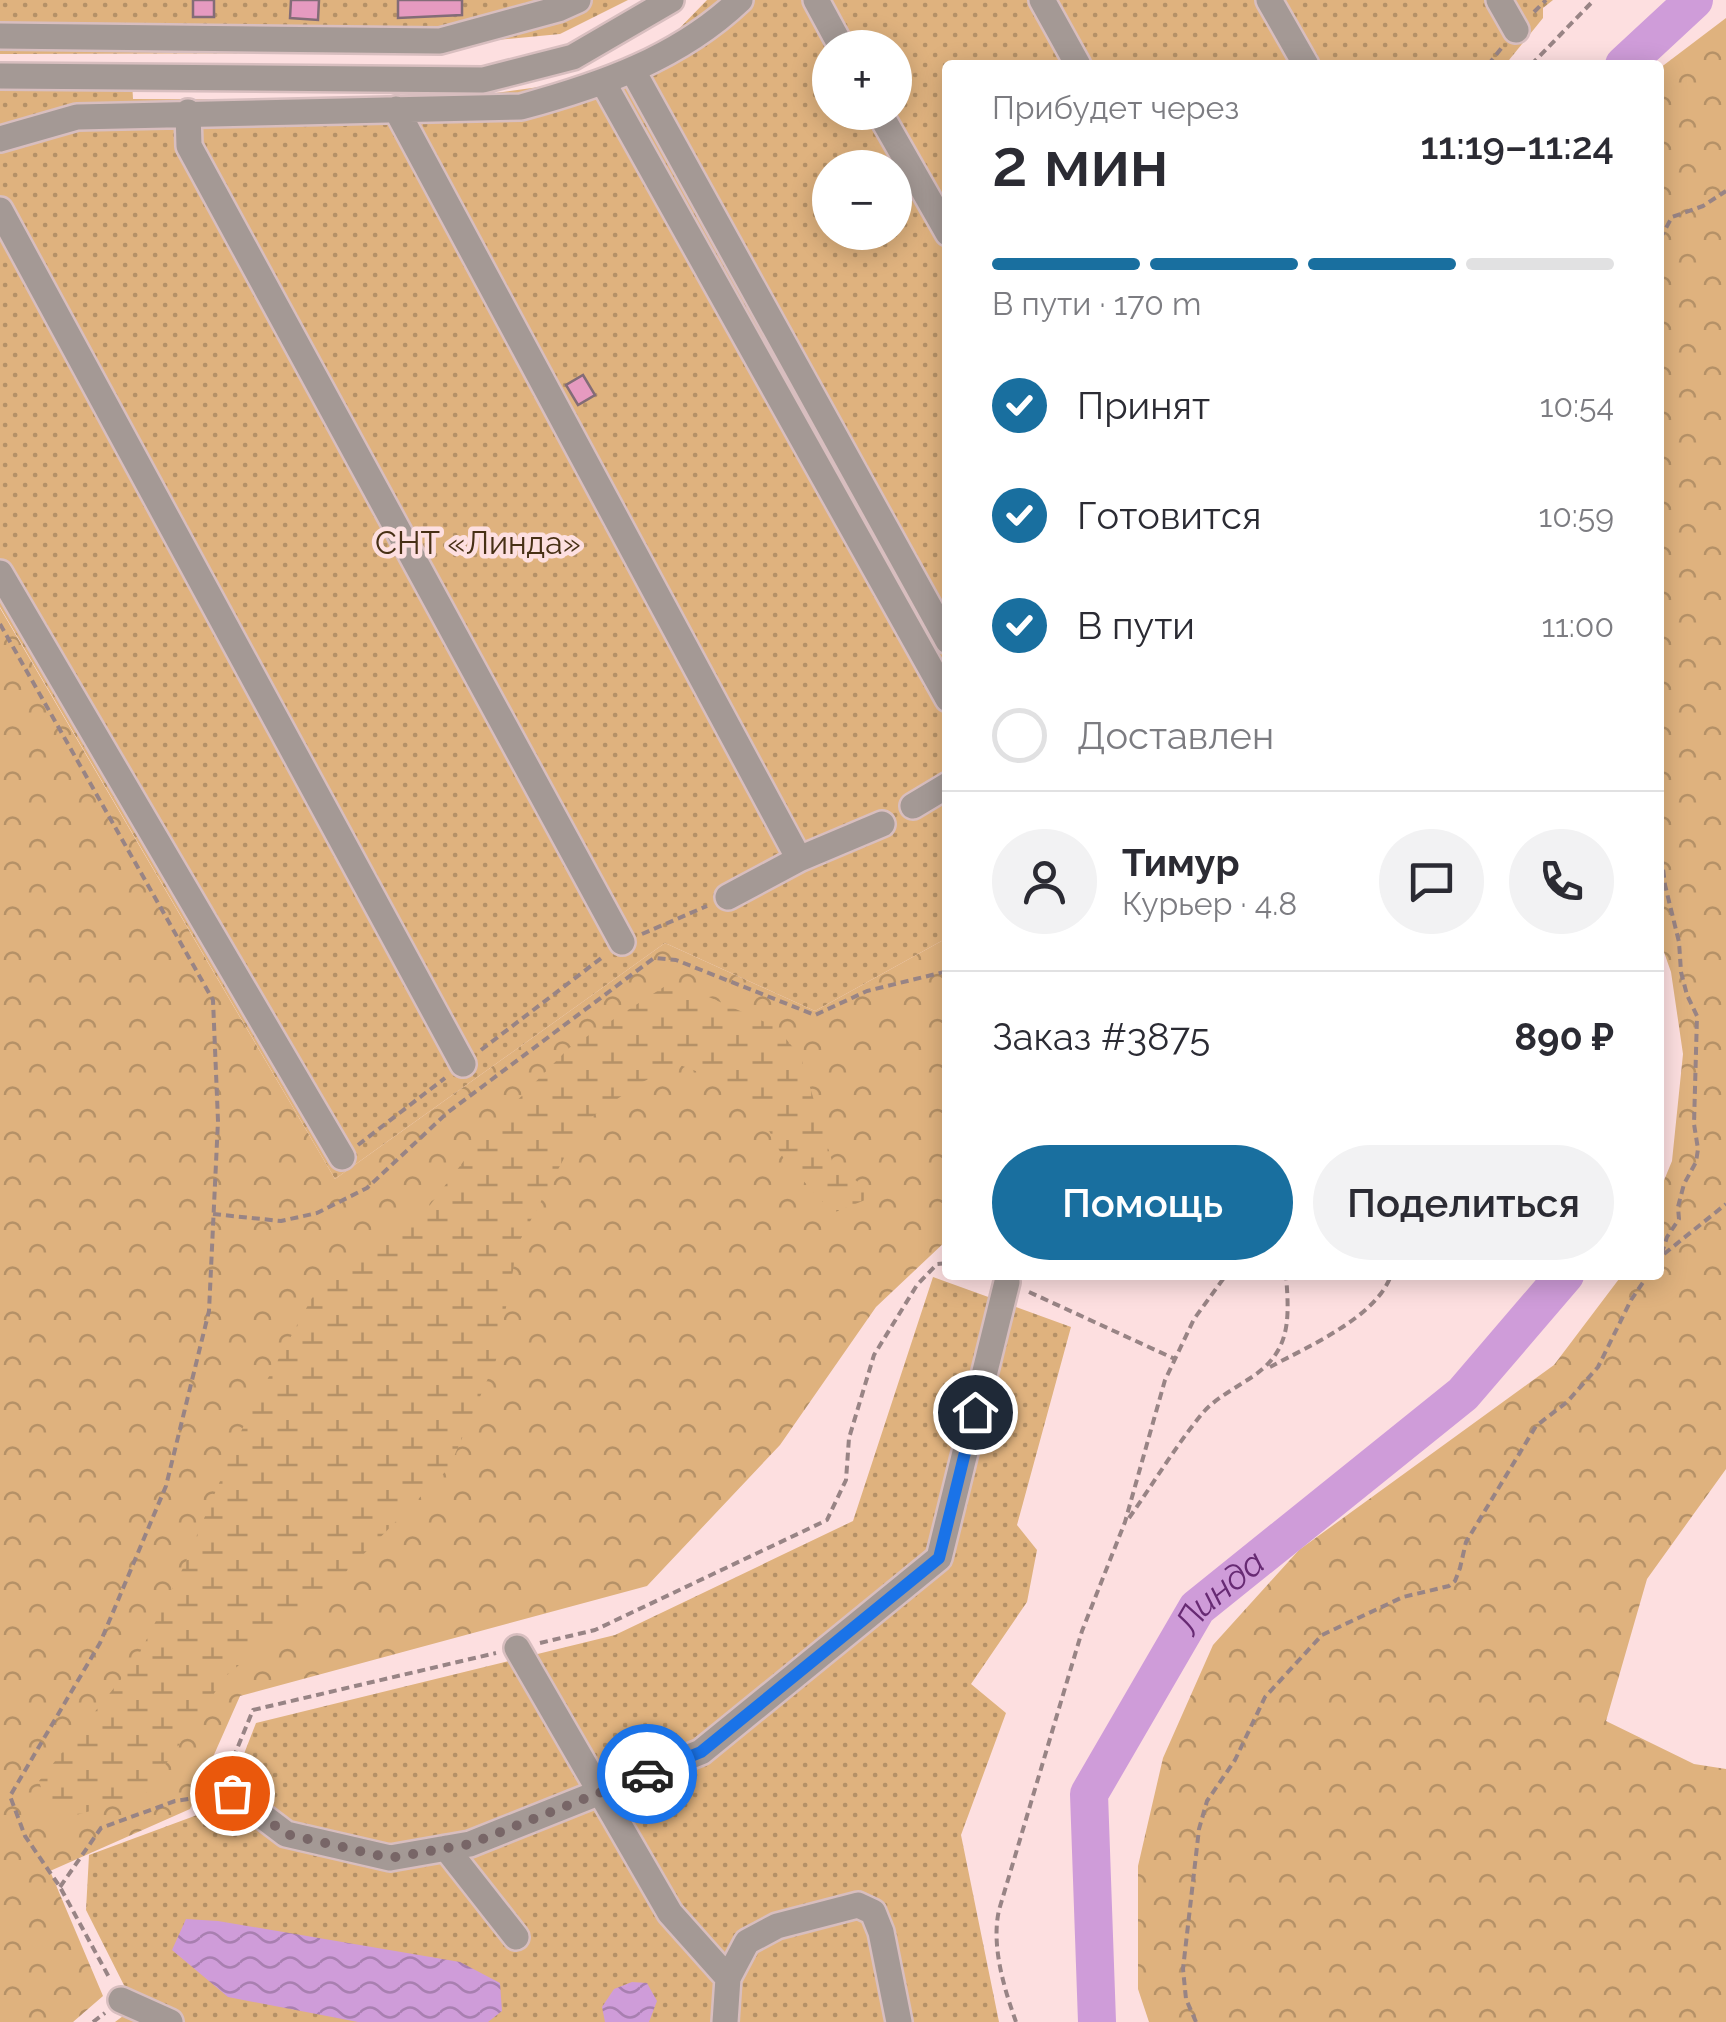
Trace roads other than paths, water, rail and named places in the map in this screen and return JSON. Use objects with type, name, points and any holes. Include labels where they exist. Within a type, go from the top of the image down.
[{"type":"street","points":[[0,36],[440,42],[558,10],[578,0]]},
{"type":"street","points":[[0,76],[483,80],[573,58],[671,0]]},
{"type":"street","points":[[0,139],[77,116],[522,107],[633,71],[710,28],[740,0]]},
{"type":"street","points":[[816,0],[832,30]]},
{"type":"street","points":[[1042,0],[1075,60]]},
{"type":"street","points":[[1269,0],[1303,60]]},
{"type":"street","points":[[1498,0],[1516,30]]},
{"type":"street","points":[[633,71],[942,630]]},
{"type":"street","points":[[603,82],[942,688]]},
{"type":"street","points":[[396,109],[799,859]]},
{"type":"street","points":[[188,112],[189,146],[622,942]]},
{"type":"street","points":[[889,130],[942,222]]},
{"type":"street","points":[[0,210],[463,1064]]},
{"type":"street","points":[[0,573],[342,1157]]},
{"type":"street","points":[[913,806],[942,789]]},
{"type":"street","points":[[728,897],[799,859],[882,824]]},
{"type":"street","points":[[232,1793],[286,1834],[390,1858],[470,1844],[701,1752],[939,1558],[1007,1282]]},
{"type":"street","points":[[517,1648],[670,1913],[728,1978]]},
{"type":"street","points":[[446,1848],[516,1937]]},
{"type":"street","points":[[724,2022],[728,1978],[746,1942],[777,1926],[858,1905],[873,1912],[881,1932],[899,2022]]},
{"type":"street","points":[[121,2000],[170,2022]]},
{"type":"water","points":[[186,1919],[460,1962],[500,1983],[502,2011],[488,2022],[358,2022],[228,1997],[172,1950]]},
{"type":"water","points":[[632,1982],[647,1983],[657,2001],[649,2022],[605,2022],[602,2007],[614,1989]]},
{"type":"waterway","name":"Линда","points":[[1629,60],[1694,0]]},
{"type":"waterway","name":"Линда","points":[[1097,2022],[1089,1794],[1197,1608],[1463,1394],[1561,1280]]},
{"type":"park label","name":"СНТ «Линда»","points":[[478,543]]}]
